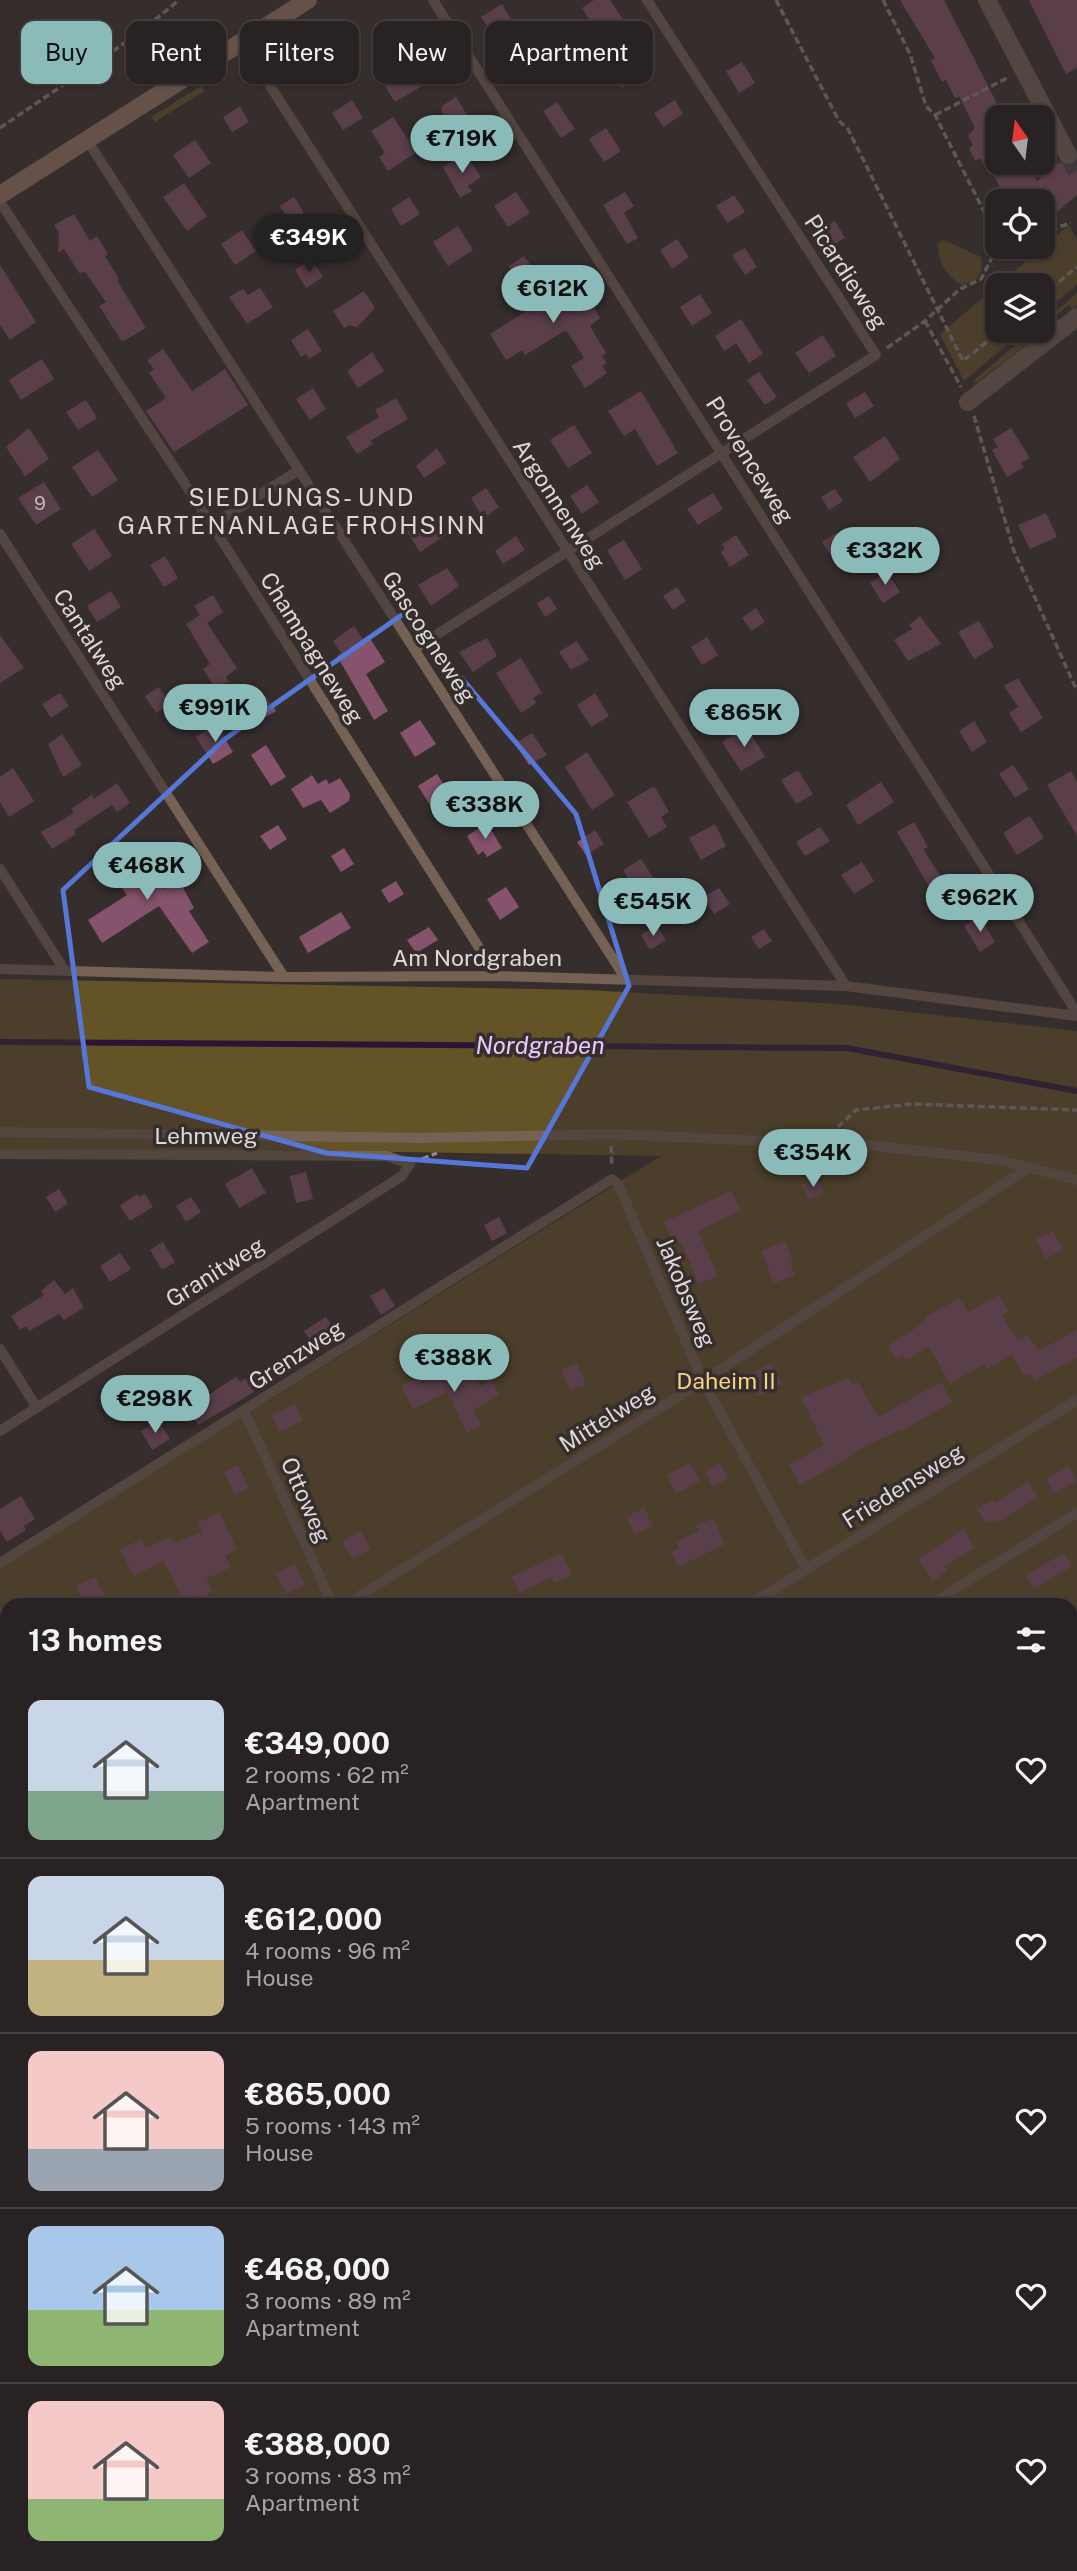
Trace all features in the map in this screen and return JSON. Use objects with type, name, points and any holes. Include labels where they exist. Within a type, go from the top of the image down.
[{"type":"main road","points":[[275,21],[308,0]]},
{"type":"main road","points":[[0,195],[240,43]]},
{"type":"street","points":[[987,0],[1068,155]]},
{"type":"street","points":[[968,402],[1077,317]]},
{"type":"lane","name":"Provenceweg","points":[[433,0],[1077,1014]]},
{"type":"lane","name":"Picardieweg","points":[[647,0],[876,355]]},
{"type":"lane","name":"Argonnenweg","points":[[269,84],[846,986]]},
{"type":"lane","name":"Gascogneweg","points":[[87,140],[626,979]]},
{"type":"lane","name":"Champagneweg","points":[[0,202],[212,525],[497,976]]},
{"type":"lane","points":[[414,649],[876,355]]},
{"type":"lane","points":[[212,525],[299,470]]},
{"type":"lane","name":"Cantalweg","points":[[0,534],[285,977]]},
{"type":"lane","points":[[0,869],[65,971]]},
{"type":"lane","name":"Am Nordgraben","points":[[0,969],[285,977],[497,976],[846,986],[1077,1014]]},
{"type":"lane","points":[[0,1132],[421,1138],[447,1135],[610,1134],[761,1141],[824,1140],[999,1160],[1077,1180]]},
{"type":"lane","name":"Lehmweg","points":[[0,1154],[387,1156],[410,1164]]},
{"type":"lane","name":"Granitweg","points":[[0,1431],[402,1175],[410,1164]]},
{"type":"lane","name":"Mittelweg","points":[[356,1598],[703,1381],[1028,1168]]},
{"type":"lane","name":"Jakobsweg","points":[[611,1179],[618,1184],[703,1381],[806,1569]]},
{"type":"lane","name":"Grenzweg","points":[[0,1563],[611,1179]]},
{"type":"lane","points":[[0,1349],[37,1408]]},
{"type":"lane","name":"Friedensweg","points":[[760,1598],[1077,1400]]},
{"type":"lane","name":"Ottoweg","points":[[244,1411],[330,1598]]},
{"type":"lane","points":[[940,1598],[1077,1513]]},
{"type":"path","points":[[0,128],[138,34],[179,0]]},
{"type":"path","points":[[776,0],[839,121],[848,129],[964,361],[986,343]]},
{"type":"path","points":[[883,0],[910,54],[926,106],[935,115],[985,213]]},
{"type":"path","points":[[935,115],[1024,70]]},
{"type":"path","points":[[1055,229],[1071,223]]},
{"type":"path","points":[[925,321],[960,289],[981,279],[991,259]]},
{"type":"path","points":[[1055,285],[1077,267]]},
{"type":"path","name":"Picardieweg","points":[[876,355],[925,321],[968,402],[1014,551],[1077,691]]},
{"type":"path","points":[[824,1140],[856,1110],[912,1104],[1077,1110]]},
{"type":"path","points":[[610,1134],[611,1179]]},
{"type":"highlighted area","points":[[406,612],[576,814],[629,986],[527,1168],[326,1153],[89,1087],[63,890],[225,739]]},
{"type":"green space","points":[[201,86],[204,91],[155,122],[151,117]]},
{"type":"green space","points":[[1069,225],[1077,240],[1077,285],[1055,303],[1055,273],[1012,273],[1029,259],[1055,259],[1055,237]]},
{"type":"green space","points":[[944,240],[981,257],[982,270],[977,279],[962,285],[947,273],[938,251],[938,244]]},
{"type":"green space","points":[[1077,293],[1077,305],[1072,309],[1069,305],[1055,316],[1055,312]]},
{"type":"green space","points":[[985,296],[985,343],[1009,343],[964,381],[940,334]]},
{"type":"green space","points":[[1018,343],[1028,343],[976,383],[973,381]]},
{"type":"green space","name":"Daheim II","points":[[0,979],[586,990],[839,1004],[1077,1031],[1077,1598],[0,1598],[0,1568],[661,1156],[278,1150],[0,1159]]},
{"type":"building","points":[[594,0],[610,0],[624,21],[590,21],[582,8]]},
{"type":"building","points":[[900,0],[944,0],[998,105],[985,105],[985,168],[980,158],[975,161],[969,148],[973,145],[968,136],[975,128],[959,96],[955,98],[946,80],[942,82],[931,60],[935,58]]},
{"type":"building","points":[[1029,0],[1077,0],[1077,68],[1066,74]]},
{"type":"building","points":[[502,4],[512,21],[485,23],[481,17]]},
{"type":"building","points":[[742,62],[755,83],[739,93],[726,71]]},
{"type":"building","points":[[383,84],[421,84],[422,86],[395,102]]},
{"type":"building","points":[[456,97],[467,115],[451,125],[441,110],[442,106]]},
{"type":"building","points":[[352,100],[363,118],[343,130],[332,113]]},
{"type":"building","points":[[675,100],[683,114],[663,127],[654,113]]},
{"type":"building","points":[[557,102],[575,129],[561,138],[543,111]]},
{"type":"building","points":[[240,106],[249,122],[232,132],[223,117]]},
{"type":"building","points":[[393,117],[417,152],[388,171],[379,157],[385,153],[371,131]]},
{"type":"building","points":[[606,128],[621,151],[604,162],[589,139]]},
{"type":"building","points":[[195,140],[211,163],[189,178],[173,155]]},
{"type":"building","points":[[465,153],[481,177],[468,186],[472,191],[460,198],[443,167]]},
{"type":"building","points":[[1059,162],[1068,166],[1077,162],[1077,195],[1055,214],[1055,189],[1001,189],[994,175],[1034,175],[1037,181],[1044,175],[1055,175],[1055,165]]},
{"type":"building","points":[[184,183],[207,216],[187,231],[163,197]]},
{"type":"building","points":[[516,192],[530,213],[508,227],[494,206]]},
{"type":"building","points":[[625,192],[634,206],[624,213],[638,238],[627,244],[603,205]]},
{"type":"building","points":[[734,195],[745,212],[727,223],[716,206]]},
{"type":"building","points":[[294,197],[304,213],[290,222],[280,206]]},
{"type":"building","points":[[409,197],[420,214],[401,226],[391,209]]},
{"type":"building","points":[[74,214],[90,241],[97,236],[108,254],[105,256],[119,279],[117,280],[146,328],[122,342],[99,306],[106,302],[85,272],[79,273],[64,249],[58,253],[59,233],[54,225]]},
{"type":"building","points":[[835,221],[845,238],[829,247],[819,230]]},
{"type":"building","points":[[458,226],[473,250],[448,266],[433,242]]},
{"type":"building","points":[[242,230],[256,251],[235,265],[221,244]]},
{"type":"building","points":[[677,239],[689,257],[672,269],[660,250]]},
{"type":"building","points":[[745,248],[757,267],[745,275],[732,255]]},
{"type":"building","points":[[524,256],[558,303],[582,288],[600,318],[590,326],[606,353],[602,356],[607,363],[602,366],[607,373],[585,388],[571,366],[584,358],[566,330],[525,355],[522,350],[506,360],[490,334],[538,304],[520,276],[516,278],[509,266]]},
{"type":"building","points":[[311,259],[323,277],[306,288],[295,270]]},
{"type":"building","points":[[0,265],[36,322],[10,340],[0,325]]},
{"type":"building","points":[[260,288],[273,307],[247,324],[229,297],[243,289],[248,295]]},
{"type":"building","points":[[364,291],[375,308],[357,327],[349,325],[344,328],[333,311]]},
{"type":"building","points":[[700,294],[712,313],[692,326],[680,307]]},
{"type":"building","points":[[741,319],[763,354],[749,363],[736,343],[724,351],[715,336]]},
{"type":"building","points":[[308,329],[322,351],[309,359],[306,354],[301,357],[291,340]]},
{"type":"building","points":[[823,335],[836,356],[809,373],[795,353]]},
{"type":"building","points":[[163,349],[192,391],[225,369],[248,405],[174,452],[146,411],[166,398],[149,373],[154,369],[147,360]]},
{"type":"building","points":[[372,352],[384,371],[358,388],[347,371]]},
{"type":"building","points":[[42,359],[54,379],[21,400],[9,380]]},
{"type":"building","points":[[759,372],[777,397],[765,405],[747,380]]},
{"type":"building","points":[[313,388],[326,409],[310,420],[296,399]]},
{"type":"building","points":[[641,391],[678,453],[657,466],[635,429],[624,436],[608,411]]},
{"type":"building","points":[[865,392],[874,406],[855,418],[846,403]]},
{"type":"building","points":[[396,398],[408,419],[370,441],[373,444],[357,454],[346,437],[379,417],[375,410]]},
{"type":"building","points":[[86,400],[97,418],[78,430],[66,412]]},
{"type":"building","points":[[574,425],[592,453],[568,468],[550,440]]},
{"type":"building","points":[[29,428],[49,459],[25,476],[6,447]]},
{"type":"building","points":[[1011,428],[1030,458],[1021,463],[1024,467],[1007,477],[992,450],[998,447],[993,439]]},
{"type":"building","points":[[885,436],[900,459],[870,482],[853,457]]},
{"type":"building","points":[[437,448],[446,463],[424,478],[416,466]]},
{"type":"building","points":[[98,450],[118,480],[92,497],[72,467]]},
{"type":"building","points":[[44,482],[61,509],[36,525],[18,498]]},
{"type":"building","points":[[587,485],[599,502],[582,514],[570,496]]},
{"type":"building","points":[[486,488],[499,507],[487,516],[484,510],[480,513],[471,498]]},
{"type":"building","points":[[835,489],[843,501],[829,510],[821,497]]},
{"type":"building","points":[[713,493],[723,509],[698,525],[687,509]]},
{"type":"building","points":[[1046,513],[1057,537],[1030,549],[1018,525]]},
{"type":"building","points":[[430,517],[443,537],[420,552],[407,532]]},
{"type":"building","points":[[94,529],[112,556],[89,571],[71,544]]},
{"type":"building","points":[[836,533],[839,538],[846,533],[858,553],[837,566],[822,542]]},
{"type":"building","points":[[736,535],[749,555],[730,567],[721,552],[725,549],[722,544]]},
{"type":"building","points":[[516,536],[525,550],[503,564],[495,551]]},
{"type":"building","points":[[624,540],[642,569],[625,580],[607,550]]},
{"type":"building","points":[[165,556],[178,578],[164,587],[150,565]]},
{"type":"building","points":[[447,568],[459,586],[431,606],[418,585]]},
{"type":"building","points":[[887,572],[900,592],[883,603],[870,583]]},
{"type":"building","points":[[677,587],[686,601],[673,610],[663,596]]},
{"type":"building","points":[[111,591],[121,607],[97,622],[87,606]]},
{"type":"building","points":[[213,595],[223,612],[207,623],[237,668],[226,677],[229,682],[214,686],[203,669],[210,664],[186,624],[200,615],[194,606]]},
{"type":"building","points":[[549,596],[557,609],[545,617],[537,603]]},
{"type":"building","points":[[756,608],[765,622],[751,631],[742,618]]},
{"type":"building","points":[[920,616],[941,644],[908,661],[894,640],[912,629],[909,625]]},
{"type":"building","points":[[979,621],[994,647],[974,659],[958,632]]},
{"type":"building","points":[[354,626],[363,639],[368,635],[385,662],[366,674],[388,711],[374,720],[337,656],[341,653],[333,641]]},
{"type":"building","points":[[0,635],[24,668],[0,683]]},
{"type":"building","points":[[707,637],[718,655],[702,665],[691,647]]},
{"type":"building","points":[[487,638],[497,656],[473,672],[459,652]]},
{"type":"building","points":[[577,641],[589,660],[571,670],[559,652]]},
{"type":"building","points":[[521,658],[542,693],[533,698],[536,703],[521,713],[496,673]]},
{"type":"building","points":[[1018,678],[1043,718],[1021,732],[1009,713],[1018,707],[1004,686]]},
{"type":"building","points":[[159,687],[170,704],[156,713],[145,696]]},
{"type":"building","points":[[60,693],[69,706],[51,718],[42,704]]},
{"type":"building","points":[[595,693],[609,716],[591,727],[577,705]]},
{"type":"building","points":[[265,695],[276,711],[258,721],[248,705]]},
{"type":"building","points":[[420,720],[436,744],[415,757],[400,733]]},
{"type":"building","points":[[974,721],[987,742],[972,752],[959,731]]},
{"type":"building","points":[[216,724],[233,752],[213,764],[196,737]]},
{"type":"building","points":[[747,727],[765,757],[741,771],[722,742]]},
{"type":"building","points":[[532,733],[547,755],[529,765],[515,743]]},
{"type":"building","points":[[62,734],[82,765],[63,777],[48,744]]},
{"type":"building","points":[[266,745],[286,777],[271,786],[251,755]]},
{"type":"building","points":[[587,752],[615,795],[592,810],[565,767]]},
{"type":"building","points":[[1013,765],[1029,789],[1015,798],[999,774]]},
{"type":"building","points":[[13,768],[34,801],[9,817],[0,802],[0,777]]},
{"type":"building","points":[[798,770],[813,794],[796,804],[781,780]]},
{"type":"building","points":[[1071,771],[1077,782],[1077,836],[1047,785]]},
{"type":"building","points":[[437,774],[454,800],[435,813],[418,786]]},
{"type":"building","points":[[312,775],[318,784],[326,779],[329,784],[340,778],[350,794],[349,801],[330,813],[321,800],[303,808],[291,789]]},
{"type":"building","points":[[881,782],[894,802],[858,825],[846,805]]},
{"type":"building","points":[[117,783],[130,803],[117,812],[112,805],[74,830],[76,834],[52,849],[41,832],[74,813],[71,809],[92,795],[94,799]]},
{"type":"building","points":[[654,786],[669,812],[661,817],[667,827],[649,838],[627,802]]},
{"type":"building","points":[[1030,816],[1044,838],[1017,855],[1003,833]]},
{"type":"building","points":[[914,822],[928,847],[923,849],[943,880],[930,888],[897,832]]},
{"type":"building","points":[[487,823],[502,848],[487,857],[483,851],[478,855],[467,836]]},
{"type":"building","points":[[715,824],[726,846],[701,860],[689,838]]},
{"type":"building","points":[[278,825],[287,839],[270,850],[260,836]]},
{"type":"building","points":[[820,827],[830,841],[805,856],[796,842]]},
{"type":"building","points":[[595,830],[604,844],[586,855],[577,842]]},
{"type":"building","points":[[133,843],[163,889],[179,880],[194,908],[189,911],[209,942],[192,953],[159,906],[102,943],[88,920],[127,895],[117,881],[122,878],[109,858]]},
{"type":"building","points":[[344,848],[354,864],[341,872],[331,856]]},
{"type":"building","points":[[641,859],[654,879],[636,891],[623,870]]},
{"type":"building","points":[[862,862],[874,881],[854,894],[841,875]]},
{"type":"building","points":[[396,881],[404,894],[389,903],[381,890]]},
{"type":"building","points":[[506,887],[519,907],[500,920],[487,899]]},
{"type":"building","points":[[719,888],[730,904],[714,914],[703,897]]},
{"type":"building","points":[[341,912],[351,928],[308,953],[299,937]]},
{"type":"building","points":[[979,916],[995,942],[980,952],[964,926]]},
{"type":"building","points":[[656,925],[666,940],[650,950],[641,935]]},
{"type":"building","points":[[429,927],[438,940],[416,953],[407,940]]},
{"type":"building","points":[[764,929],[772,941],[759,949],[751,937]]},
{"type":"building","points":[[252,1168],[266,1193],[239,1208],[225,1184]]},
{"type":"building","points":[[306,1172],[313,1199],[296,1203],[290,1176]]},
{"type":"building","points":[[817,1178],[824,1193],[809,1200],[802,1185]]},
{"type":"building","points":[[59,1189],[68,1204],[55,1212],[46,1197]]},
{"type":"building","points":[[731,1191],[741,1210],[698,1231],[718,1276],[699,1284],[681,1242],[674,1245],[664,1222]]},
{"type":"building","points":[[137,1194],[139,1197],[145,1194],[153,1207],[130,1221],[120,1206]]},
{"type":"building","points":[[191,1197],[201,1212],[186,1222],[176,1206]]},
{"type":"building","points":[[499,1217],[507,1233],[492,1241],[484,1225]]},
{"type":"building","points":[[1053,1231],[1063,1250],[1046,1259],[1036,1239]]},
{"type":"building","points":[[785,1241],[795,1275],[774,1283],[761,1251]]},
{"type":"building","points":[[163,1242],[175,1262],[162,1270],[150,1250]]},
{"type":"building","points":[[120,1253],[131,1269],[110,1282],[100,1266]]},
{"type":"building","points":[[54,1280],[65,1294],[73,1288],[84,1308],[64,1320],[59,1314],[29,1331],[26,1326],[20,1330],[11,1316],[44,1295],[41,1291]]},
{"type":"building","points":[[384,1288],[395,1306],[381,1315],[370,1296]]},
{"type":"building","points":[[999,1295],[1008,1311],[1002,1315],[1018,1341],[1028,1335],[1039,1351],[1077,1330],[1077,1358],[1034,1381],[1030,1373],[1024,1376],[1012,1355],[987,1369],[984,1364],[950,1384],[929,1346],[906,1361],[902,1355],[896,1359],[888,1346],[925,1322],[926,1317],[959,1298],[968,1312]]},
{"type":"building","points":[[326,1317],[334,1329],[318,1342],[312,1343],[304,1331]]},
{"type":"building","points":[[771,1363],[782,1384],[758,1397],[747,1376]]},
{"type":"building","points":[[577,1364],[586,1385],[570,1390],[561,1370]]},
{"type":"building","points":[[467,1365],[481,1386],[491,1380],[499,1395],[473,1410],[481,1425],[467,1433],[447,1392],[413,1409],[401,1386],[419,1377],[422,1384]]},
{"type":"building","points":[[236,1377],[240,1382],[246,1378],[254,1392],[198,1425],[177,1391],[194,1380],[205,1397]]},
{"type":"building","points":[[849,1378],[852,1384],[858,1382],[878,1417],[941,1382],[952,1402],[900,1432],[899,1430],[852,1453],[853,1455],[800,1485],[789,1465],[824,1445],[801,1397]]},
{"type":"building","points":[[295,1404],[303,1421],[279,1432],[272,1415]]},
{"type":"building","points":[[158,1421],[170,1439],[152,1450],[141,1431]]},
{"type":"building","points":[[690,1463],[700,1481],[676,1494],[667,1475]]},
{"type":"building","points":[[720,1463],[728,1478],[713,1487],[705,1472]]},
{"type":"building","points":[[238,1465],[249,1488],[235,1495],[224,1472]]},
{"type":"building","points":[[1068,1466],[1077,1480],[1054,1494],[1046,1479]]},
{"type":"building","points":[[1028,1482],[1038,1497],[996,1523],[994,1519],[986,1524],[977,1509],[993,1500],[995,1503]]},
{"type":"building","points":[[21,1496],[35,1519],[24,1526],[26,1530],[7,1542],[0,1531],[0,1509]]},
{"type":"building","points":[[644,1508],[653,1526],[635,1535],[626,1517]]},
{"type":"building","points":[[219,1513],[237,1549],[225,1556],[231,1567],[206,1579],[213,1591],[200,1598],[194,1598],[192,1594],[182,1598],[163,1561],[134,1576],[120,1550],[141,1539],[146,1548],[171,1537],[174,1543],[202,1532],[198,1523]]},
{"type":"building","points":[[713,1518],[725,1544],[678,1567],[671,1552],[679,1548],[676,1542],[699,1531],[696,1526]]},
{"type":"building","points":[[963,1529],[975,1548],[944,1566],[947,1571],[933,1581],[918,1559]]},
{"type":"building","points":[[360,1531],[371,1549],[353,1559],[342,1542]]},
{"type":"building","points":[[562,1553],[572,1575],[554,1583],[551,1577],[520,1593],[511,1577]]},
{"type":"building","points":[[1064,1553],[1072,1566],[1034,1589],[1026,1575]]},
{"type":"building","points":[[295,1564],[305,1585],[286,1594],[276,1573]]},
{"type":"building","points":[[95,1577],[104,1595],[98,1598],[83,1598],[76,1586]]},
{"type":"waterway","name":"Nordgraben","points":[[0,1042],[847,1048],[1077,1091]]},
{"type":"tunnel","points":[[1068,155],[1077,172]]},
{"type":"district","name":"SIEDLUNGS- UND GARTENANLAGE FROHSINN","points":[[302,512]]}]
